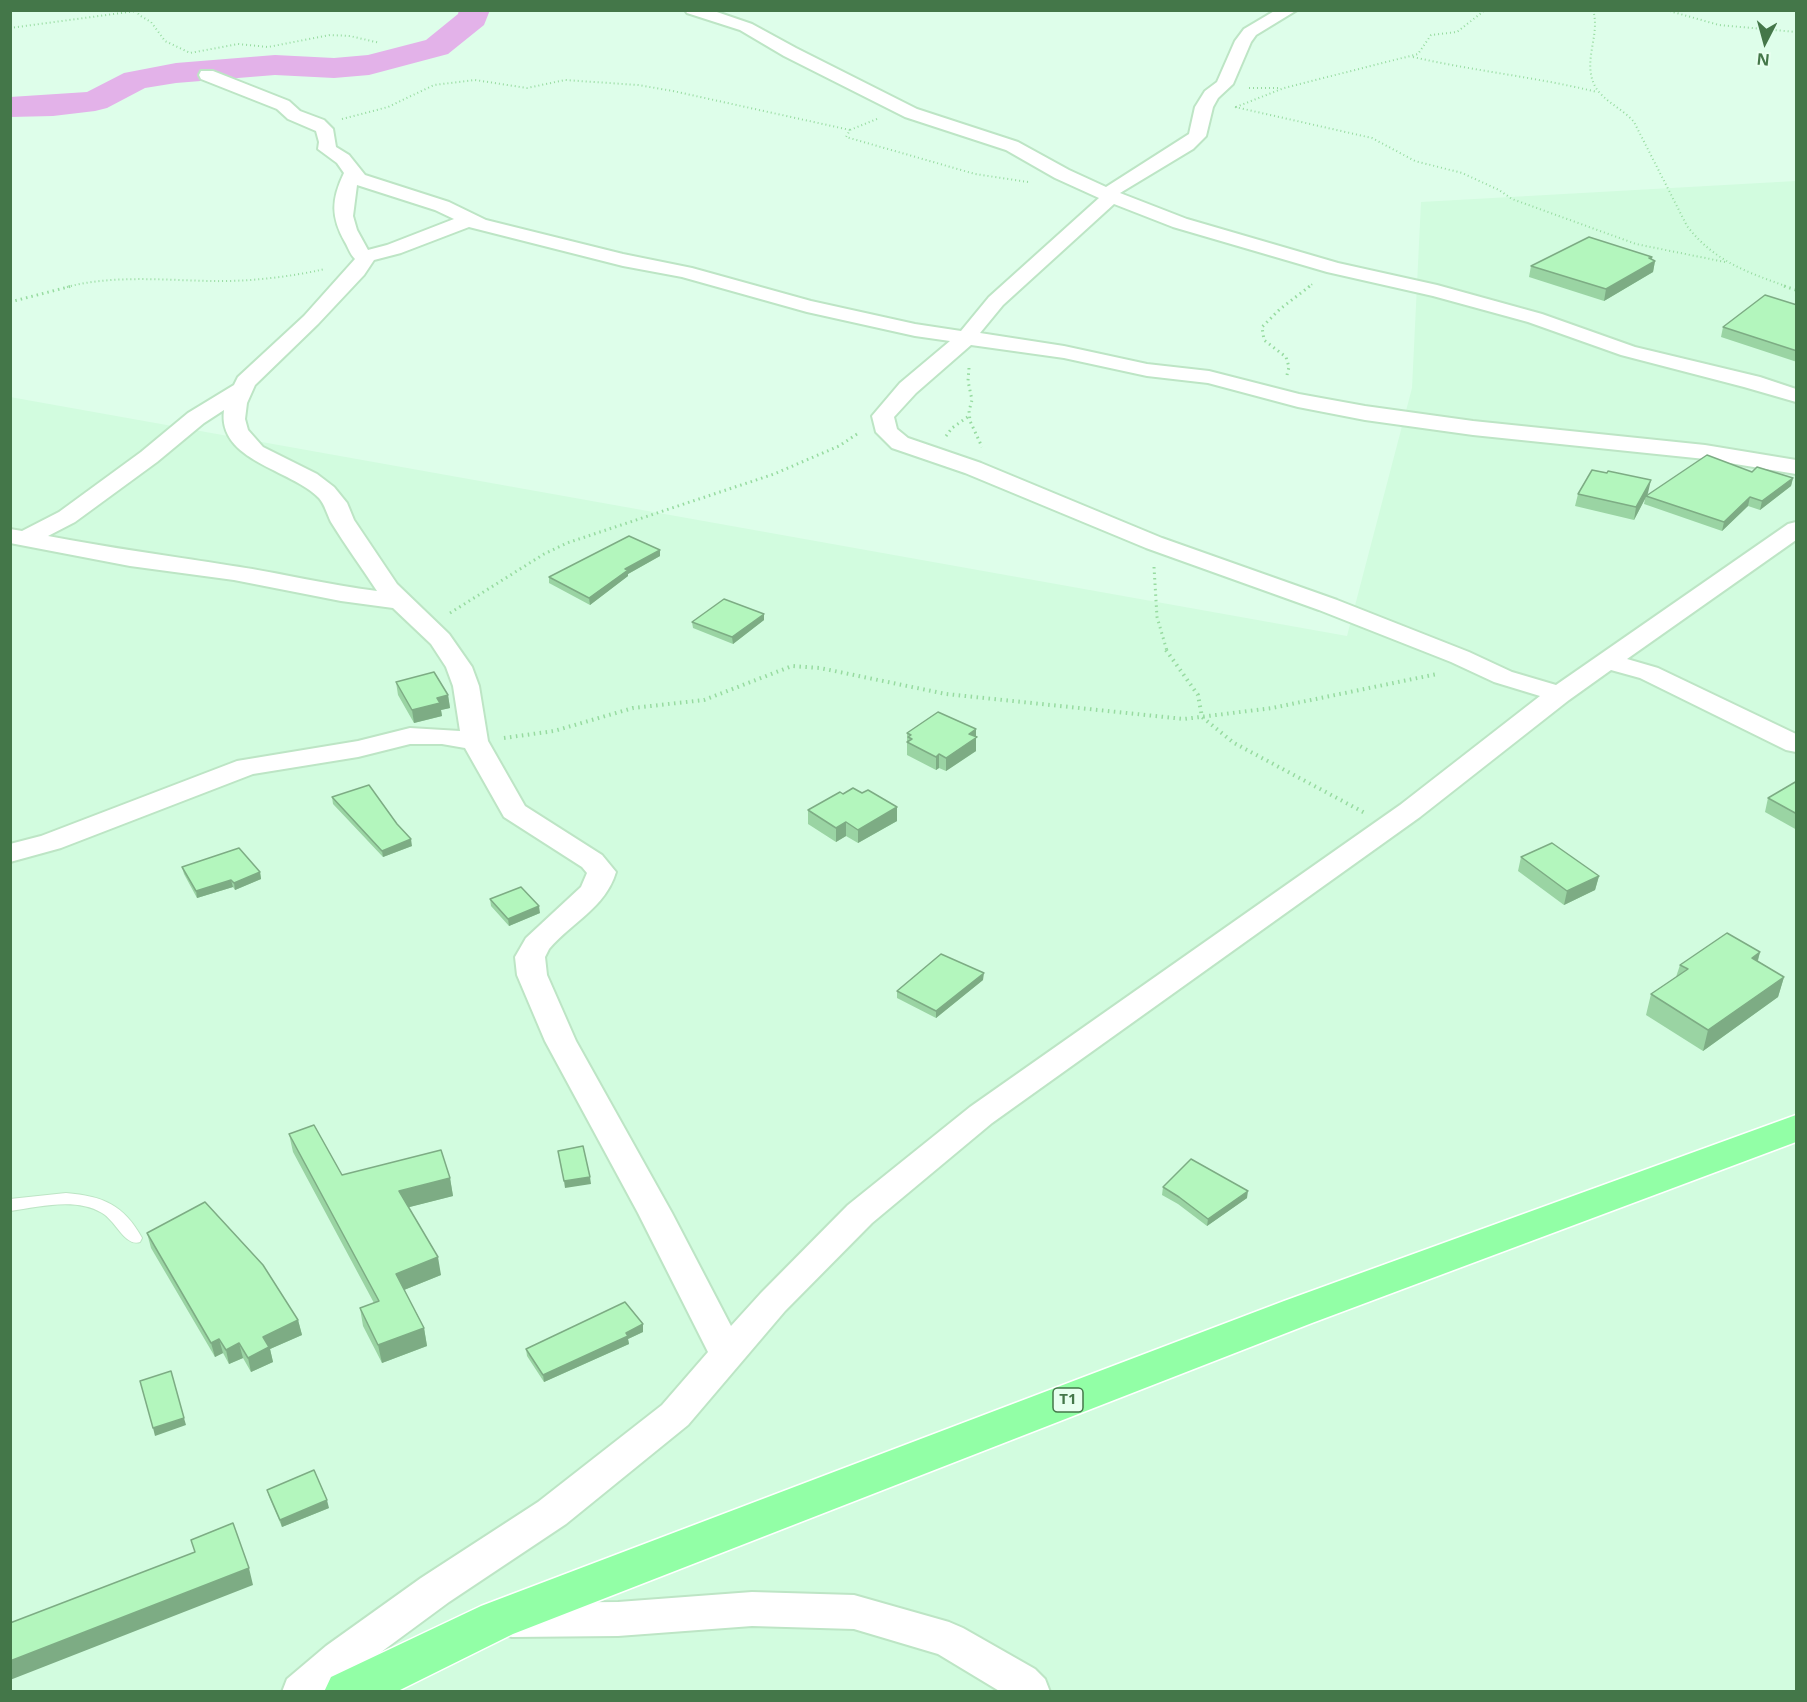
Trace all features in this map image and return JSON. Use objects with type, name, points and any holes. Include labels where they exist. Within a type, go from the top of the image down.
[{"type":"highway","name":"T1","points":[[348,1692],[497,1620],[1287,1316],[1797,1128]]},
{"type":"street","points":[[693,10],[746,27],[790,52],[903,108],[1012,146],[1062,174],[1180,223],[1334,268],[1437,291],[1535,318],[1628,351],[1752,382],[1797,396]]},
{"type":"street","points":[[1289,10],[1250,32],[1243,41],[1224,84],[1211,95],[1204,107],[1197,136],[1188,145],[1114,188],[1111,195],[1091,217],[996,301],[963,340],[908,388],[883,416],[883,426],[890,437],[900,443],[1013,485],[1169,548],[1263,580],[1519,683],[1560,694]]},
{"type":"street","points":[[207,75],[282,105],[294,114],[318,124],[324,129],[328,142],[327,148],[344,159],[352,174],[373,185],[441,206],[469,220],[499,230],[685,272],[807,306],[963,340],[1064,352],[1147,370],[1209,376],[1298,400],[1365,413],[1473,428],[1705,452],[1797,466]]},
{"type":"street","points":[[352,174],[343,203],[347,231],[364,258]]},
{"type":"street","points":[[469,220],[364,258],[357,271],[330,300],[246,382],[236,403],[234,419],[237,431],[246,445],[255,452],[309,479],[326,492],[388,590],[436,635],[459,667],[466,686],[475,741],[514,811],[592,861],[602,872],[602,881],[594,892],[571,910],[543,938],[530,957],[531,972],[560,1042],[655,1214],[728,1355]]},
{"type":"street","points":[[18,537],[67,517],[149,458],[196,418],[242,389]]},
{"type":"street","points":[[302,1692],[340,1659],[435,1590],[552,1513],[675,1415],[781,1294],[860,1214],[981,1115],[1381,831],[1560,694],[1797,529]]},
{"type":"street","points":[[18,537],[130,559],[234,573],[341,594],[400,601]]},
{"type":"street","points":[[1606,661],[1649,673],[1797,744]]},
{"type":"street","points":[[10,853],[51,842],[248,767],[358,748],[410,736],[442,736],[475,741]]},
{"type":"street","points":[[497,1620],[618,1619],[752,1609],[854,1612],[949,1640],[1021,1682],[1030,1692]]},
{"type":"lane","points":[[10,1205],[58,1199],[88,1202],[106,1208],[118,1217],[134,1238]]},
{"type":"path","points":[[1203,117],[1284,88],[1422,52],[1431,35],[1457,32],[1485,10]]},
{"type":"path","points":[[1593,10],[1598,20],[1588,54],[1590,74],[1597,92]]},
{"type":"path","points":[[1666,10],[1719,25],[1797,32]]},
{"type":"path","points":[[10,28],[136,11],[151,22],[165,41],[190,53],[238,44],[268,47],[330,35],[380,43]]},
{"type":"path","points":[[1411,56],[1465,69],[1547,80],[1597,92],[1631,118],[1691,231],[1711,252],[1725,262]]},
{"type":"path","points":[[318,124],[388,107],[434,85],[475,80],[527,88],[565,80],[662,88],[850,130]]},
{"type":"path","points":[[1235,107],[1372,138],[1415,161],[1462,173],[1499,190],[1512,199],[1636,244],[1725,262],[1797,290]]},
{"type":"path","points":[[903,108],[850,130],[845,135],[851,140],[975,174],[1029,182]]},
{"type":"path","points":[[10,302],[83,283],[168,279],[213,281],[309,273],[364,258]]},
{"type":"path","points":[[1298,400],[1286,384],[1291,363],[1289,358],[1264,340],[1262,327],[1280,309],[1334,268]]},
{"type":"path","points":[[963,340],[972,400],[969,411],[970,421],[994,466],[1013,485]]},
{"type":"path","points":[[436,635],[441,621],[446,616],[544,554],[586,536],[774,474],[839,446],[883,416]]},
{"type":"path","points":[[1169,548],[1154,562],[1154,592],[1160,635],[1168,654],[1198,695],[1202,717],[1234,743],[1366,813],[1381,831]]},
{"type":"path","points":[[475,741],[554,731],[633,708],[704,700],[792,666],[820,668],[946,694],[1087,708],[1158,718],[1202,717],[1272,708],[1479,666]]},
{"type":"shaded area","points":[[1796,181],[1796,1691],[11,1691],[10,397],[1347,636],[1412,388],[1421,202]]},
{"type":"building","points":[[1589,237],[1652,257],[1649,258],[1655,261],[1606,289],[1531,266]]},
{"type":"building","points":[[1765,295],[1797,305],[1797,351],[1723,327]]},
{"type":"building","points":[[1707,455],[1752,472],[1757,467],[1793,478],[1762,501],[1750,497],[1724,522],[1646,496]]},
{"type":"building","points":[[1592,470],[1651,480],[1636,507],[1578,494]]},
{"type":"building","points":[[629,536],[660,550],[625,569],[628,570],[589,598],[549,577]]},
{"type":"building","points":[[724,599],[764,614],[732,637],[692,622]]},
{"type":"building","points":[[434,672],[448,695],[437,698],[440,703],[412,710],[396,682]]},
{"type":"building","points":[[938,712],[976,729],[969,734],[977,737],[946,758],[939,754],[936,757],[907,742],[912,739],[907,733]]},
{"type":"building","points":[[1797,781],[1797,814],[1768,798]]},
{"type":"building","points":[[369,785],[397,824],[411,839],[382,851],[332,797]]},
{"type":"building","points":[[853,788],[862,793],[868,790],[897,807],[858,830],[846,822],[836,828],[808,810],[840,792],[843,794]]},
{"type":"building","points":[[1552,843],[1599,876],[1567,891],[1521,857]]},
{"type":"building","points":[[239,848],[260,872],[234,883],[231,880],[196,891],[182,867]]},
{"type":"building","points":[[521,887],[539,906],[508,919],[490,899]]},
{"type":"building","points":[[1727,933],[1760,952],[1752,958],[1784,977],[1708,1030],[1651,994],[1688,969],[1680,965]]},
{"type":"building","points":[[941,954],[984,973],[936,1011],[897,991]]},
{"type":"building","points":[[314,1125],[342,1175],[441,1150],[450,1178],[399,1191],[438,1257],[396,1274],[424,1328],[378,1345],[360,1308],[379,1301],[289,1134]]},
{"type":"building","points":[[583,1146],[590,1177],[564,1181],[558,1151]]},
{"type":"building","points":[[1191,1159],[1248,1191],[1208,1219],[1163,1187]]},
{"type":"building","points":[[205,1202],[263,1265],[298,1320],[263,1337],[269,1347],[248,1358],[239,1343],[226,1350],[219,1339],[211,1343],[147,1233]]},
{"type":"building","points":[[625,1302],[643,1324],[626,1333],[628,1336],[543,1375],[526,1349]]},
{"type":"building","points":[[171,1371],[184,1418],[153,1428],[140,1381]]},
{"type":"building","points":[[314,1470],[327,1500],[280,1520],[267,1490]]},
{"type":"building","points":[[233,1523],[249,1568],[10,1661],[10,1623],[195,1552],[191,1540]]},
{"type":"waterway","points":[[10,107],[53,106],[95,101],[136,80],[176,73],[275,65],[334,68],[369,65],[437,47],[473,18],[475,10]]}]
